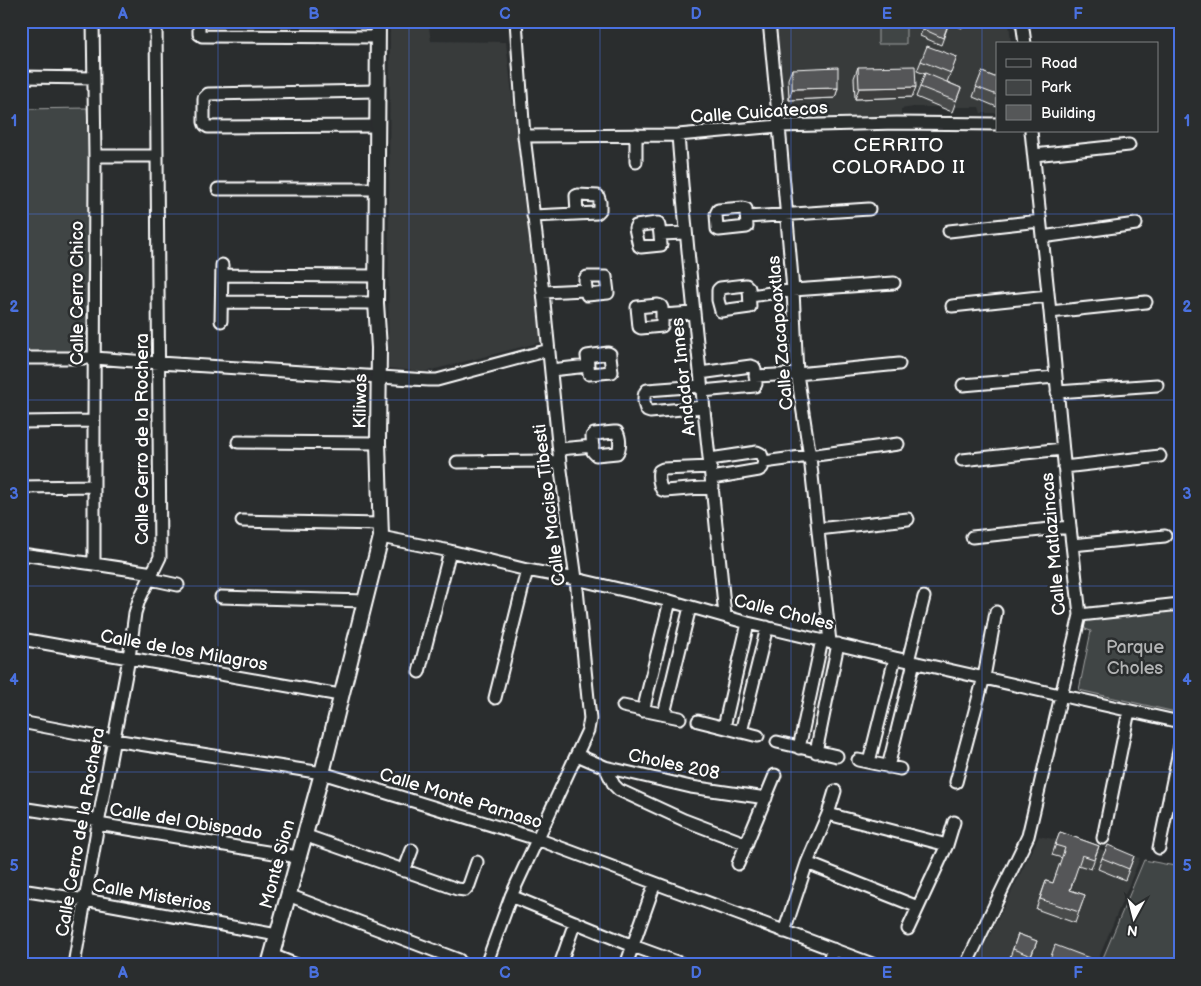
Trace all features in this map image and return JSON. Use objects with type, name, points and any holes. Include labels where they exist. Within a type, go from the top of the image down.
[{"type":"street","name":"Calle Cerro Chico","points":[[93,21],[96,156],[94,564]]},
{"type":"street","name":"Calle Cerro de la Rochera","points":[[74,965],[98,822],[129,658],[135,613],[139,600],[160,557],[156,21]]},
{"type":"street","points":[[199,21],[199,34],[202,36],[378,37]]},
{"type":"street","name":"Kiliwas","points":[[322,773],[365,601],[380,530],[379,377],[376,303],[378,21]]},
{"type":"street","name":"Calle Maciso Tibesti","points":[[486,965],[511,896],[577,755],[588,730],[590,719],[576,579],[560,462],[550,350],[524,136],[516,21]]},
{"type":"street","name":"Calle Zacapoaxtlas","points":[[769,21],[787,214],[797,374],[810,456],[830,642]]},
{"type":"street","points":[[1022,21],[1025,42]]},
{"type":"street","points":[[21,77],[94,78]]},
{"type":"street","points":[[377,91],[208,94],[204,98],[204,122],[208,127],[377,126]]},
{"type":"street","name":"Calle Cuicatecos","points":[[524,136],[678,135],[779,126],[897,123],[996,124]]},
{"type":"street","name":"Calle Matlazincas","points":[[966,965],[1028,836],[1080,615],[1062,449],[1032,132]]},
{"type":"street","points":[[636,135],[636,162]]},
{"type":"street","name":"Andador Innes","points":[[678,135],[685,233],[725,616]]},
{"type":"street","points":[[1034,155],[1129,145]]},
{"type":"street","points":[[96,156],[157,156]]},
{"type":"street","points":[[218,189],[377,189]]},
{"type":"street","points":[[747,217],[870,209]]},
{"type":"street","points":[[533,216],[577,213]]},
{"type":"street","points":[[949,231],[1040,220]]},
{"type":"street","points":[[1042,237],[1136,224]]},
{"type":"street","points":[[661,234],[685,233]]},
{"type":"street","points":[[222,321],[222,270],[376,276]]},
{"type":"street","points":[[750,296],[793,290],[894,283]]},
{"type":"street","points":[[543,292],[585,290]]},
{"type":"street","points":[[952,306],[1048,296]]},
{"type":"street","points":[[222,302],[376,303]]},
{"type":"street","points":[[1050,312],[1146,302]]},
{"type":"street","points":[[662,315],[693,313]]},
{"type":"street","points":[[21,358],[95,358],[437,380],[550,350]]},
{"type":"street","points":[[755,376],[899,364]]},
{"type":"street","points":[[551,370],[588,366]]},
{"type":"street","points":[[700,373],[751,366],[755,369],[756,384],[754,386],[702,389],[647,390],[644,394],[645,409],[650,412],[703,407]]},
{"type":"street","points":[[963,385],[1055,378]]},
{"type":"street","points":[[1057,392],[1157,385]]},
{"type":"street","points":[[21,422],[94,421]]},
{"type":"street","points":[[238,442],[378,443]]},
{"type":"street","points":[[764,462],[898,444]]},
{"type":"street","points":[[559,449],[593,446]]},
{"type":"street","points":[[962,460],[1062,449]]},
{"type":"street","points":[[757,452],[761,454],[764,462],[759,470],[711,473],[757,452]]},
{"type":"street","points":[[1064,467],[1160,456]]},
{"type":"street","points":[[457,462],[560,462]]},
{"type":"street","points":[[21,487],[94,486]]},
{"type":"street","points":[[818,529],[908,519]]},
{"type":"street","name":"Calle Choles","points":[[242,521],[380,530],[450,551],[527,570],[576,579],[670,601],[748,623],[1180,722]]},
{"type":"street","points":[[972,537],[1070,527]]},
{"type":"street","points":[[1072,545],[1165,536]]},
{"type":"street","points":[[420,672],[450,551]]},
{"type":"street","points":[[21,554],[94,564],[151,576],[178,586]]},
{"type":"street","points":[[495,698],[527,570]]},
{"type":"street","points":[[221,597],[365,601]]},
{"type":"street","points":[[896,658],[864,761],[894,768],[911,661],[924,597]]},
{"type":"street","points":[[644,711],[670,601]]},
{"type":"street","points":[[1080,615],[1180,604]]},
{"type":"street","points":[[664,714],[690,607]]},
{"type":"street","points":[[956,782],[984,677],[996,612]]},
{"type":"street","points":[[724,727],[748,623]]},
{"type":"street","points":[[741,732],[767,627]]},
{"type":"street","name":"Calle de los Milagros","points":[[21,639],[340,695]]},
{"type":"street","points":[[799,748],[830,642]]},
{"type":"street","points":[[816,752],[830,642]]},
{"type":"street","points":[[623,706],[680,718]]},
{"type":"street","points":[[1103,838],[1129,711]]},
{"type":"street","points":[[698,721],[758,736]]},
{"type":"street","name":"Calle Monte Parnaso","points":[[21,722],[114,740],[322,773],[537,839],[875,965]]},
{"type":"street","points":[[777,742],[837,756]]},
{"type":"street","points":[[1159,848],[1180,746]]},
{"type":"street","name":"Choles 208","points":[[577,755],[605,767],[691,788],[766,798]]},
{"type":"street","points":[[605,767],[614,785],[619,790],[684,820],[747,844]]},
{"type":"street","name":"Monte Sion","points":[[270,960],[322,773]]},
{"type":"street","points":[[738,864],[775,775]]},
{"type":"street","points":[[784,932],[807,864],[828,814],[835,791]]},
{"type":"street","name":"Calle del Obispado","points":[[21,808],[298,857]]},
{"type":"street","points":[[828,814],[947,844]]},
{"type":"street","points":[[908,928],[947,844],[954,822]]},
{"type":"street","points":[[304,836],[457,889],[465,890],[469,885],[477,862]]},
{"type":"street","points":[[404,871],[412,850]]},
{"type":"street","points":[[807,864],[918,906]]},
{"type":"street","points":[[626,965],[655,883]]},
{"type":"street","name":"Calle Misterios","points":[[21,890],[277,935]]},
{"type":"street","points":[[288,895],[459,960]]},
{"type":"street","points":[[511,896],[633,946],[685,965]]},
{"type":"street","points":[[560,965],[575,922]]},
{"type":"street","points":[[827,965],[833,949]]},
{"type":"street","points":[[270,960],[297,965]]},
{"type":"shaded area","points":[[390,21],[428,21],[431,41],[506,42],[541,342],[424,372],[388,368]]},
{"type":"shaded area","points":[[776,21],[1009,21],[1011,42],[996,42],[996,113],[981,113],[979,107],[956,107],[953,113],[937,107],[914,107],[901,109],[901,117],[785,116]]},
{"type":"shaded area","points":[[1039,836],[1140,858],[1096,965],[975,965]]},
{"type":"green space","points":[[878,21],[906,21],[906,44],[878,44]]},
{"type":"green space","points":[[87,108],[91,157],[86,357],[21,356],[21,109]]},
{"type":"green space","name":"Parque Choles","points":[[1180,609],[1180,713],[1079,690],[1091,631],[1085,629],[1083,619]]},
{"type":"green space","points":[[1144,860],[1180,867],[1180,965],[1100,965]]},
{"type":"building","points":[[926,21],[949,22],[943,38],[923,29]]},
{"type":"building","points":[[927,46],[957,57],[951,73],[921,61]]},
{"type":"building","points":[[915,66],[916,87],[859,88],[858,67]]},
{"type":"building","points":[[838,67],[838,88],[792,89],[792,69]]},
{"type":"building","points":[[982,72],[996,78],[996,95],[976,87]]},
{"type":"building","points":[[925,73],[961,88],[956,101],[920,87]]},
{"type":"building","points":[[1060,832],[1099,846],[1094,859],[1082,855],[1070,890],[1085,895],[1079,912],[1040,899],[1046,881],[1053,883],[1065,848],[1055,845]]},
{"type":"building","points":[[1108,845],[1134,856],[1129,869],[1102,858]]},
{"type":"building","points":[[1018,934],[1037,941],[1031,956],[1013,949]]},
{"type":"building","points":[[1055,945],[1092,959],[1089,965],[1048,965]]},
{"type":"building","points":[[986,961],[996,965],[984,965]]},
{"type":"district","name":"CERRITO COLORADO II","points":[[899,155]]}]
